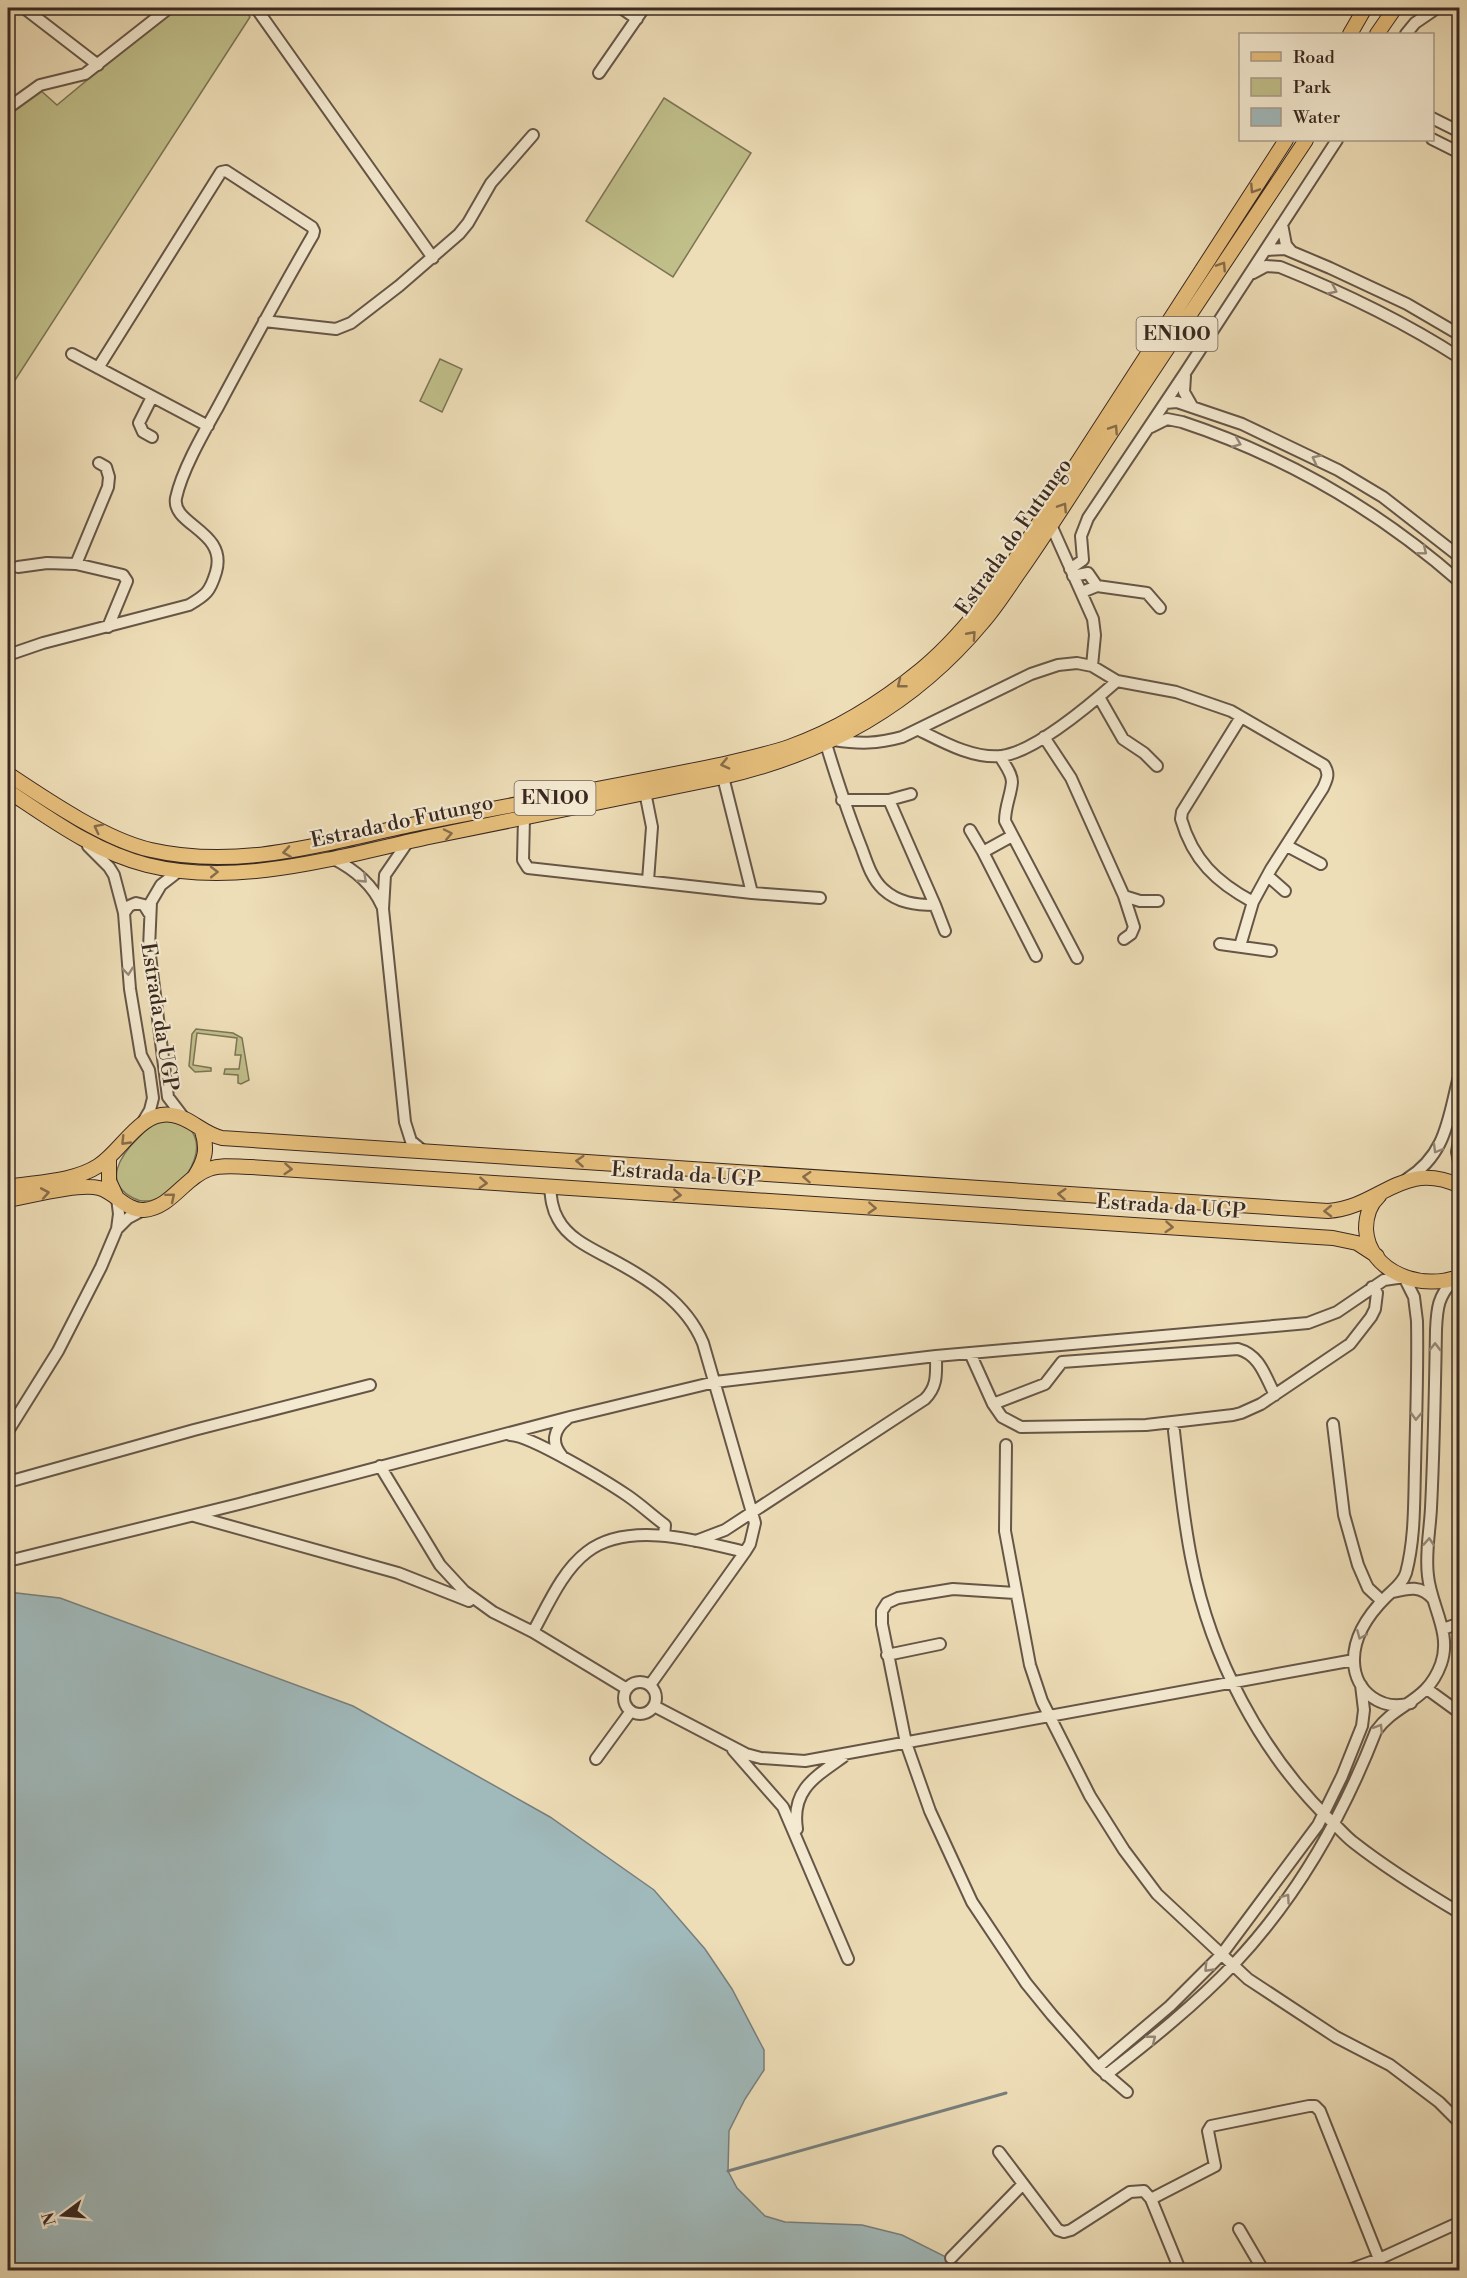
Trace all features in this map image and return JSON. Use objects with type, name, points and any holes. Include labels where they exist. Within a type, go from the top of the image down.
[{"type":"main road","points":[[1351,33],[1365,8]]},
{"type":"main road","points":[[1378,33],[1395,9]]},
{"type":"main road","name":"Estrada do Futungo","points":[[8,774],[76,817],[150,850],[211,858],[249,858],[724,764],[773,752],[815,736],[868,708],[922,668],[955,637],[989,597],[1285,141]]},
{"type":"main road","name":"Estrada do Futungo","points":[[8,791],[72,832],[124,858],[179,871],[210,873],[250,871],[332,858],[723,777],[757,769],[830,742],[904,697],[952,656],[990,613],[1051,525],[1305,141]]},
{"type":"main road","points":[[8,1187],[78,1175],[97,1167],[141,1125],[161,1115],[172,1115],[184,1119],[202,1131],[206,1148],[205,1157],[195,1176]]},
{"type":"main road","name":"Estrada da UGP","points":[[202,1131],[222,1138],[1328,1212],[1355,1206],[1404,1181],[1430,1177],[1460,1186]]},
{"type":"main road","points":[[109,1158],[109,1181],[117,1198]]},
{"type":"main road","name":"Estrada da UGP","points":[[143,1210],[165,1203],[195,1176],[219,1166],[230,1166],[1333,1238],[1357,1243],[1377,1256],[1387,1267],[1404,1276],[1426,1282],[1457,1278]]},
{"type":"main road","points":[[8,1200],[91,1186],[108,1191],[133,1208],[143,1210]]},
{"type":"main road","points":[[1377,1256],[1366,1234],[1366,1217],[1374,1200],[1382,1192]]},
{"type":"street","points":[[24,8],[98,65]]},
{"type":"street","points":[[8,108],[40,85],[52,80],[85,74],[169,8]]},
{"type":"street","points":[[256,8],[433,258]]},
{"type":"street","points":[[621,8],[637,19]]},
{"type":"street","points":[[599,73],[644,8]]},
{"type":"street","points":[[1407,33],[1415,23],[1437,8]]},
{"type":"street","points":[[1434,119],[1460,132]]},
{"type":"street","points":[[264,321],[336,329],[344,327],[364,314],[459,234],[491,183],[533,135]]},
{"type":"street","points":[[1434,140],[1460,153]]},
{"type":"street","points":[[1071,572],[1083,560],[1081,536],[1088,518],[1336,141]]},
{"type":"street","points":[[8,655],[43,643],[189,605],[206,595],[212,587],[219,562],[217,551],[205,535],[181,514],[177,508],[176,499],[190,461],[314,231],[312,227],[224,171],[221,172],[98,368]]},
{"type":"street","points":[[1282,224],[1286,245],[1292,252]]},
{"type":"street","points":[[1266,250],[1285,249],[1369,285],[1460,335]]},
{"type":"street","points":[[1266,250],[1280,267]]},
{"type":"street","points":[[1249,276],[1266,266],[1280,267],[1363,304],[1422,334],[1455,355]]},
{"type":"street","points":[[1422,334],[1428,336],[1435,330],[1436,323],[1432,318]]},
{"type":"street","points":[[1455,355],[1448,347],[1448,341],[1453,336],[1460,335]]},
{"type":"street","points":[[72,354],[208,426]]},
{"type":"street","points":[[1185,374],[1184,392],[1192,406]]},
{"type":"street","points":[[152,397],[139,423],[143,432],[152,437]]},
{"type":"street","points":[[1165,403],[1177,402],[1192,406],[1242,424],[1292,446],[1367,487],[1460,557]]},
{"type":"street","points":[[1165,403],[1174,417],[1182,422]]},
{"type":"street","points":[[1148,429],[1159,421],[1167,419],[1182,422],[1276,459],[1356,503],[1385,522],[1460,582]]},
{"type":"street","points":[[76,564],[108,487],[109,477],[106,467],[99,463]]},
{"type":"street","points":[[1356,503],[1362,504],[1368,501],[1371,496],[1367,487]]},
{"type":"street","points":[[1385,522],[1381,516],[1382,510],[1390,505],[1396,507]]},
{"type":"street","points":[[1051,525],[1093,619],[1095,635],[1092,666]]},
{"type":"street","points":[[18,567],[47,563],[76,564],[123,575],[127,578],[108,627]]},
{"type":"street","points":[[1071,572],[1088,573],[1097,586]]},
{"type":"street","points":[[1082,592],[1097,586],[1148,593],[1160,608]]},
{"type":"street","points":[[935,905],[917,905],[902,901],[884,889],[873,876],[842,800],[830,742],[883,743],[919,730],[1031,674],[1058,665],[1077,663],[1092,666],[1117,681],[1176,692],[1241,717],[1324,765],[1328,771],[1323,788],[1253,902],[1240,946]]},
{"type":"street","points":[[919,730],[956,747],[976,753],[1000,756],[1017,752],[1044,737],[1117,681]]},
{"type":"street","points":[[1099,697],[1123,739],[1144,753],[1157,766]]},
{"type":"street","points":[[1241,717],[1182,813],[1181,819],[1200,861],[1226,886],[1253,902]]},
{"type":"street","points":[[1044,737],[1071,778],[1124,896],[1134,927],[1131,934],[1124,939]]},
{"type":"street","points":[[1000,756],[1012,782],[1005,807],[1005,821],[1077,958]]},
{"type":"street","points":[[723,777],[752,893]]},
{"type":"street","points":[[645,792],[652,827],[648,881]]},
{"type":"street","points":[[842,800],[889,800],[911,794]]},
{"type":"street","points":[[889,800],[945,931]]},
{"type":"street","points":[[524,818],[523,860],[528,868],[752,893],[820,898]]},
{"type":"street","points":[[970,830],[984,852],[1036,956]]},
{"type":"street","name":"Estrada da UGP","points":[[72,832],[109,867],[118,886],[124,913],[130,989],[141,1054],[149,1070],[153,1098],[150,1110],[141,1125]]},
{"type":"street","points":[[984,852],[1012,836]]},
{"type":"street","points":[[407,843],[385,875],[383,909],[405,1122],[411,1141],[423,1151]]},
{"type":"street","points":[[1287,846],[1322,864]]},
{"type":"street","points":[[332,858],[346,865],[368,883],[383,909]]},
{"type":"street","points":[[179,871],[156,891],[151,902],[149,948],[168,1097],[184,1119]]},
{"type":"street","points":[[1268,876],[1285,891]]},
{"type":"street","points":[[1124,896],[1140,901],[1158,901]]},
{"type":"street","points":[[124,913],[129,906],[136,903],[144,905],[149,913]]},
{"type":"street","points":[[1220,944],[1271,951]]},
{"type":"street","points":[[1404,1181],[1418,1172],[1440,1146],[1460,1074]]},
{"type":"street","points":[[384,1149],[393,1147],[400,1140],[405,1122]]},
{"type":"street","points":[[1460,1135],[1457,1152],[1460,1167]]},
{"type":"street","points":[[550,1187],[552,1204],[558,1219],[571,1235],[649,1281],[683,1309],[696,1326],[715,1382],[752,1513],[753,1534],[745,1552],[650,1684]]},
{"type":"street","points":[[8,1431],[58,1351],[101,1267],[117,1229],[119,1214],[117,1198]]},
{"type":"street","points":[[117,1229],[128,1218],[143,1210]]},
{"type":"street","points":[[1372,1287],[1379,1273],[1377,1256]]},
{"type":"street","points":[[8,1561],[715,1382],[936,1356],[1308,1323],[1337,1312],[1384,1280],[1404,1276],[1414,1297],[1417,1321],[1412,1540],[1405,1577],[1365,1623],[1357,1642],[1354,1659],[1355,1673],[1373,1699],[1395,1706],[1411,1703]]},
{"type":"street","points":[[1102,2071],[1174,2022],[1233,1965],[1264,1930],[1335,1824],[1376,1731],[1386,1718],[1411,1703],[1427,1689],[1436,1676],[1445,1646],[1443,1629],[1433,1599],[1427,1569],[1437,1307],[1442,1292],[1457,1278]]},
{"type":"street","points":[[970,1353],[993,1404],[1002,1417],[1021,1427],[1146,1425],[1241,1413],[1275,1395],[1356,1338],[1375,1309],[1377,1293],[1372,1287]]},
{"type":"street","points":[[993,1404],[1045,1384],[1062,1362],[1238,1350],[1257,1359],[1275,1395]]},
{"type":"street","points":[[696,1540],[725,1530],[925,1399],[932,1392],[936,1382],[936,1356]]},
{"type":"street","points":[[8,1482],[194,1430],[370,1385]]},
{"type":"street","points":[[564,1459],[556,1448],[554,1436],[559,1425],[570,1417]]},
{"type":"street","points":[[1333,1424],[1344,1515],[1358,1565],[1368,1588],[1386,1597],[1407,1588],[1418,1588],[1426,1591],[1433,1599]]},
{"type":"street","points":[[1174,1431],[1194,1573],[1209,1624],[1246,1709],[1291,1777],[1351,1841],[1460,1913]]},
{"type":"street","points":[[503,1435],[516,1435],[528,1440],[628,1496],[664,1525],[664,1536]]},
{"type":"street","points":[[1006,1446],[1005,1531],[1030,1665],[1042,1701],[1090,1796],[1124,1850],[1157,1894],[1248,1979],[1310,2021],[1398,2071],[1439,2102],[1460,2123]]},
{"type":"street","points":[[380,1466],[440,1565],[464,1591],[493,1612]]},
{"type":"street","points":[[192,1516],[398,1573],[454,1594],[533,1632],[627,1689]]},
{"type":"street","points":[[533,1632],[568,1572],[587,1552],[602,1543],[618,1538],[664,1536],[696,1540],[745,1552]]},
{"type":"street","points":[[1015,1593],[953,1589],[914,1594],[887,1603],[882,1611],[887,1655],[906,1743],[930,1812],[972,1902],[1026,1983],[1102,2071],[1127,2092]]},
{"type":"street","points":[[1443,1629],[1460,1623]]},
{"type":"street","points":[[887,1655],[940,1644]]},
{"type":"street","points":[[654,1706],[730,1748],[761,1758],[806,1761],[1354,1659]]},
{"type":"street","points":[[634,1683],[650,1684],[656,1692],[654,1706],[646,1713],[636,1714],[631,1711],[624,1699],[627,1689],[634,1683]]},
{"type":"street","points":[[1102,2071],[1222,1954],[1318,1825],[1349,1760],[1362,1726],[1364,1710],[1361,1684]]},
{"type":"street","points":[[1427,1689],[1460,1713]]},
{"type":"street","points":[[596,1759],[631,1711]]},
{"type":"street","points":[[730,1748],[783,1806],[848,1959]]},
{"type":"street","points":[[799,1840],[795,1817],[799,1796],[812,1780],[848,1753]]},
{"type":"street","points":[[1151,2199],[1215,2166],[1208,2131],[1211,2126],[1274,2112],[1315,2106],[1324,2121],[1379,2259]]},
{"type":"street","points":[[999,2152],[1058,2230],[1064,2232],[1071,2230],[1130,2192],[1144,2192],[1151,2199],[1180,2271]]},
{"type":"street","points":[[951,2258],[1023,2184]]},
{"type":"street","points":[[1349,2271],[1460,2222]]},
{"type":"street","points":[[1239,2229],[1263,2271]]},
{"type":"green space","points":[[174,8],[243,8],[250,17],[8,391],[8,115],[39,89],[57,105]]},
{"type":"green space","points":[[664,98],[751,153],[673,277],[586,221]]},
{"type":"green space","points":[[440,359],[462,369],[442,412],[420,401]]},
{"type":"green space","points":[[196,1029],[233,1033],[242,1038],[249,1080],[241,1084],[238,1083],[238,1075],[224,1074],[225,1069],[239,1069],[241,1055],[235,1055],[237,1038],[197,1033],[193,1065],[211,1068],[211,1071],[195,1072],[189,1066],[192,1034]]},
{"type":"green space","points":[[169,1119],[188,1127],[196,1141],[196,1154],[191,1168],[171,1191],[158,1198],[145,1201],[133,1198],[118,1184],[116,1176],[121,1160],[149,1126]]},
{"type":"water","points":[[8,1592],[60,1598],[353,1706],[550,1817],[654,1890],[705,1949],[732,1989],[764,2050],[764,2070],[745,2099],[729,2131],[728,2171],[737,2188],[765,2216],[785,2222],[862,2225],[902,2235],[960,2264],[966,2270],[8,2270]]},
{"type":"waterway","points":[[728,2171],[1006,2093]]}]
